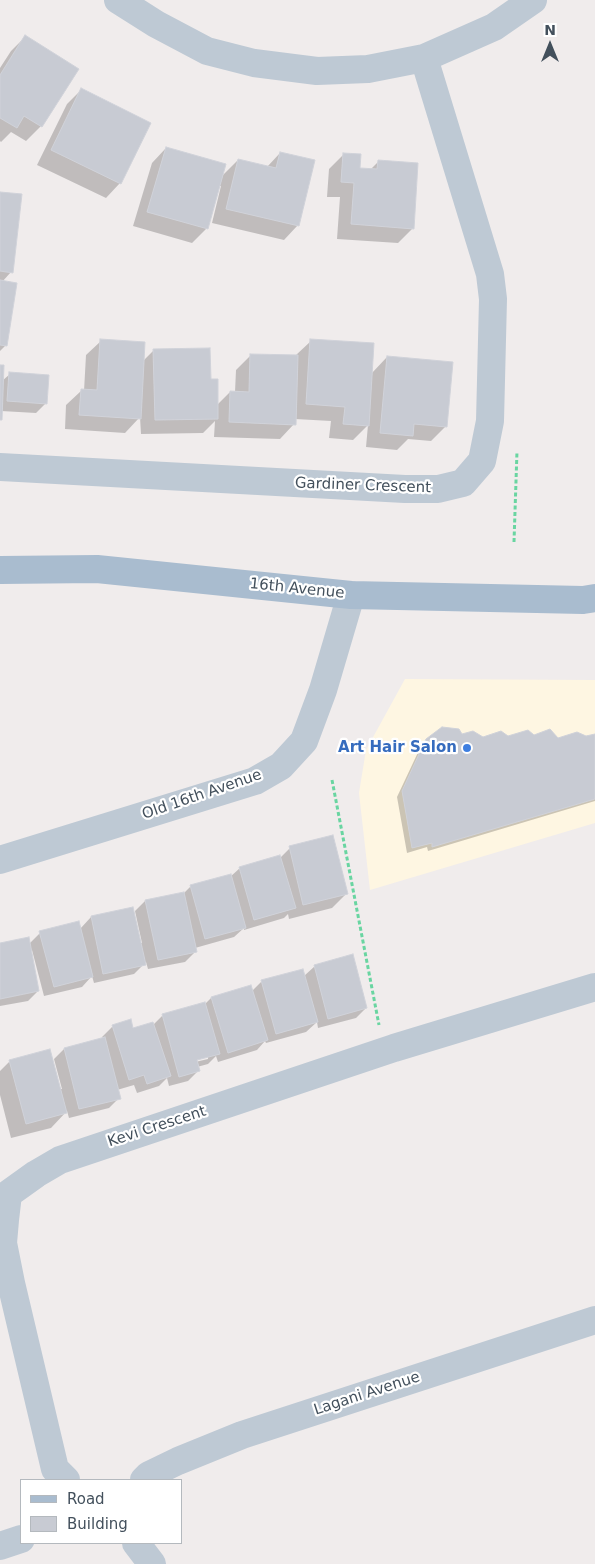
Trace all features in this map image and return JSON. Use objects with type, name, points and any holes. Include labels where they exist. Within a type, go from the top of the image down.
[{"type":"main road","name":"16th Avenue","points":[[0,570],[97,569],[351,594],[583,600],[595,598]]},
{"type":"street","points":[[118,0],[156,24],[207,51],[254,62],[317,71],[368,69],[424,58],[494,27],[533,0]]},
{"type":"street","name":"Gardiner Crescent","points":[[0,468],[405,489],[438,490],[464,483],[482,461],[490,421],[493,299],[490,274],[424,58]]},
{"type":"street","name":"Old 16th Avenue","points":[[0,860],[255,781],[281,766],[304,741],[323,690],[351,594]]},
{"type":"street","name":"Kevi Crescent","points":[[65,1479],[55,1469],[6,1285],[3,1243],[8,1194],[60,1160],[384,1052],[595,987]]},
{"type":"street","name":"Lagani Avenue","points":[[145,1479],[149,1475],[178,1461],[242,1435],[595,1320]]},
{"type":"street","points":[[0,1546],[20,1539]]},
{"type":"street","points":[[137,1544],[152,1564]]},
{"type":"path","points":[[514,542],[517,451]]},
{"type":"path","points":[[332,780],[384,1052]]},
{"type":"shaded area","points":[[405,679],[595,680],[595,823],[370,890],[359,793],[366,750]]},
{"type":"building","points":[[25,35],[79,69],[42,127],[24,116],[17,128],[0,118],[0,75]]},
{"type":"building","points":[[81,88],[151,123],[121,184],[51,150]]},
{"type":"building","points":[[166,147],[226,164],[208,229],[147,212]]},
{"type":"building","points":[[280,152],[315,160],[299,226],[226,209],[238,159],[276,168]]},
{"type":"building","points":[[343,153],[361,154],[360,168],[377,169],[378,160],[418,163],[414,229],[351,224],[354,183],[341,182]]},
{"type":"building","points":[[0,192],[22,194],[13,273],[0,271]]},
{"type":"building","points":[[0,280],[17,283],[7,346],[0,345]]},
{"type":"building","points":[[100,339],[145,342],[141,419],[79,415],[81,389],[97,390]]},
{"type":"building","points":[[310,339],[374,343],[369,426],[343,424],[345,407],[306,404]]},
{"type":"building","points":[[210,348],[211,379],[218,379],[218,419],[155,420],[153,349]]},
{"type":"building","points":[[250,354],[298,355],[296,425],[229,422],[230,391],[249,392]]},
{"type":"building","points":[[387,356],[453,362],[447,427],[414,424],[413,436],[380,433]]},
{"type":"building","points":[[0,365],[4,365],[2,420],[0,420]]},
{"type":"building","points":[[9,372],[49,375],[47,404],[7,401]]},
{"type":"building","points":[[442,727],[459,729],[462,734],[473,731],[483,737],[501,731],[508,736],[528,730],[534,735],[550,729],[558,738],[577,732],[586,736],[595,734],[595,799],[432,847],[432,843],[412,848],[402,791],[426,739]]},
{"type":"building","points":[[333,835],[348,894],[303,905],[289,846]]},
{"type":"building","points":[[280,855],[296,908],[254,920],[239,867]]},
{"type":"building","points":[[231,874],[246,928],[205,939],[190,885]]},
{"type":"building","points":[[184,892],[197,952],[158,960],[145,900]]},
{"type":"building","points":[[133,907],[146,965],[103,974],[91,916]]},
{"type":"building","points":[[79,921],[93,977],[54,987],[39,931]]},
{"type":"building","points":[[29,937],[39,991],[0,999],[0,943]]},
{"type":"building","points":[[353,954],[367,1008],[328,1019],[314,965]]},
{"type":"building","points":[[303,969],[318,1022],[276,1034],[261,980]]},
{"type":"building","points":[[251,985],[268,1040],[228,1053],[211,997]]},
{"type":"building","points":[[205,1002],[220,1054],[197,1060],[200,1071],[179,1077],[162,1014]]},
{"type":"building","points":[[131,1019],[133,1028],[153,1022],[171,1076],[147,1084],[144,1075],[129,1080],[112,1025]]},
{"type":"building","points":[[105,1037],[121,1099],[79,1109],[64,1048]]},
{"type":"building","points":[[50,1049],[67,1113],[26,1124],[9,1060]]},
{"type":"place","name":"Art Hair Salon","points":[[467,748]]}]
